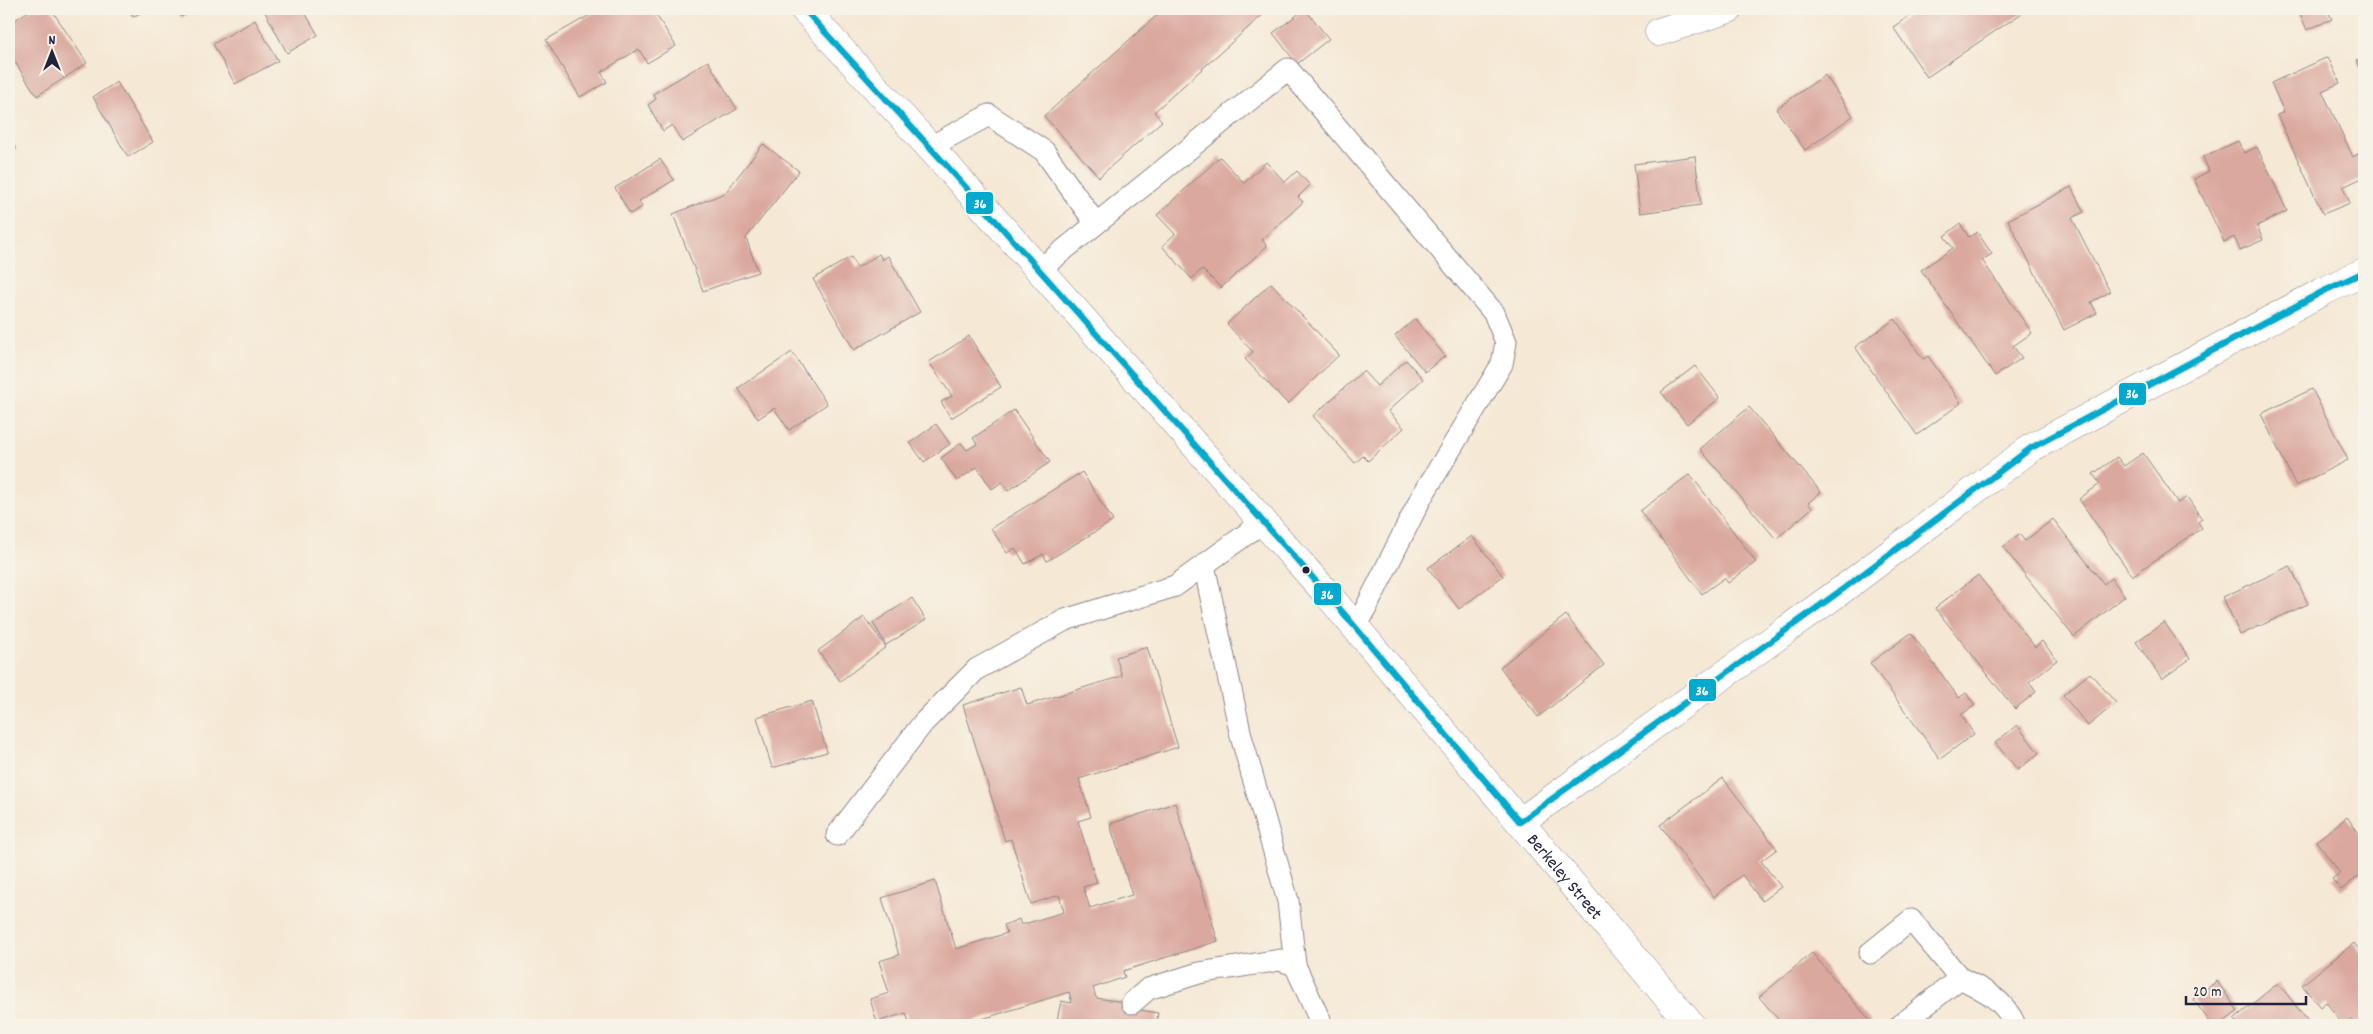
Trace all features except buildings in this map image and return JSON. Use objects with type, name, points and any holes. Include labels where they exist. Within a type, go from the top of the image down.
[{"type":"street","name":"Berkeley Street","points":[[804,9],[1264,522],[1356,628],[1520,822],[1681,1022]]},
{"type":"street","points":[[1659,32],[1729,9]]},
{"type":"street","points":[[1520,822],[1844,589],[2031,448],[2304,301],[2364,272]]},
{"type":"lane","points":[[1039,270],[1288,69],[1494,313],[1506,342],[1502,364],[1421,498],[1356,628]]},
{"type":"lane","points":[[930,148],[989,115],[1044,152],[1096,224]]},
{"type":"lane","points":[[837,835],[922,723],[977,669],[1065,620],[1175,586],[1264,522]]},
{"type":"lane","points":[[1204,565],[1241,736],[1288,901],[1295,965],[1322,1025]]},
{"type":"lane","points":[[1870,953],[1911,920],[1960,978],[1994,995],[2009,1012],[2015,1025]]},
{"type":"lane","points":[[1132,1004],[1148,989],[1198,974],[1280,960],[1295,965]]},
{"type":"lane","points":[[1901,1025],[1960,978]]},
{"type":"transit line","name":"36","points":[[804,9],[947,166],[1329,596],[1520,822],[1843,589],[2031,448],[2322,292],[2364,272]]}]
